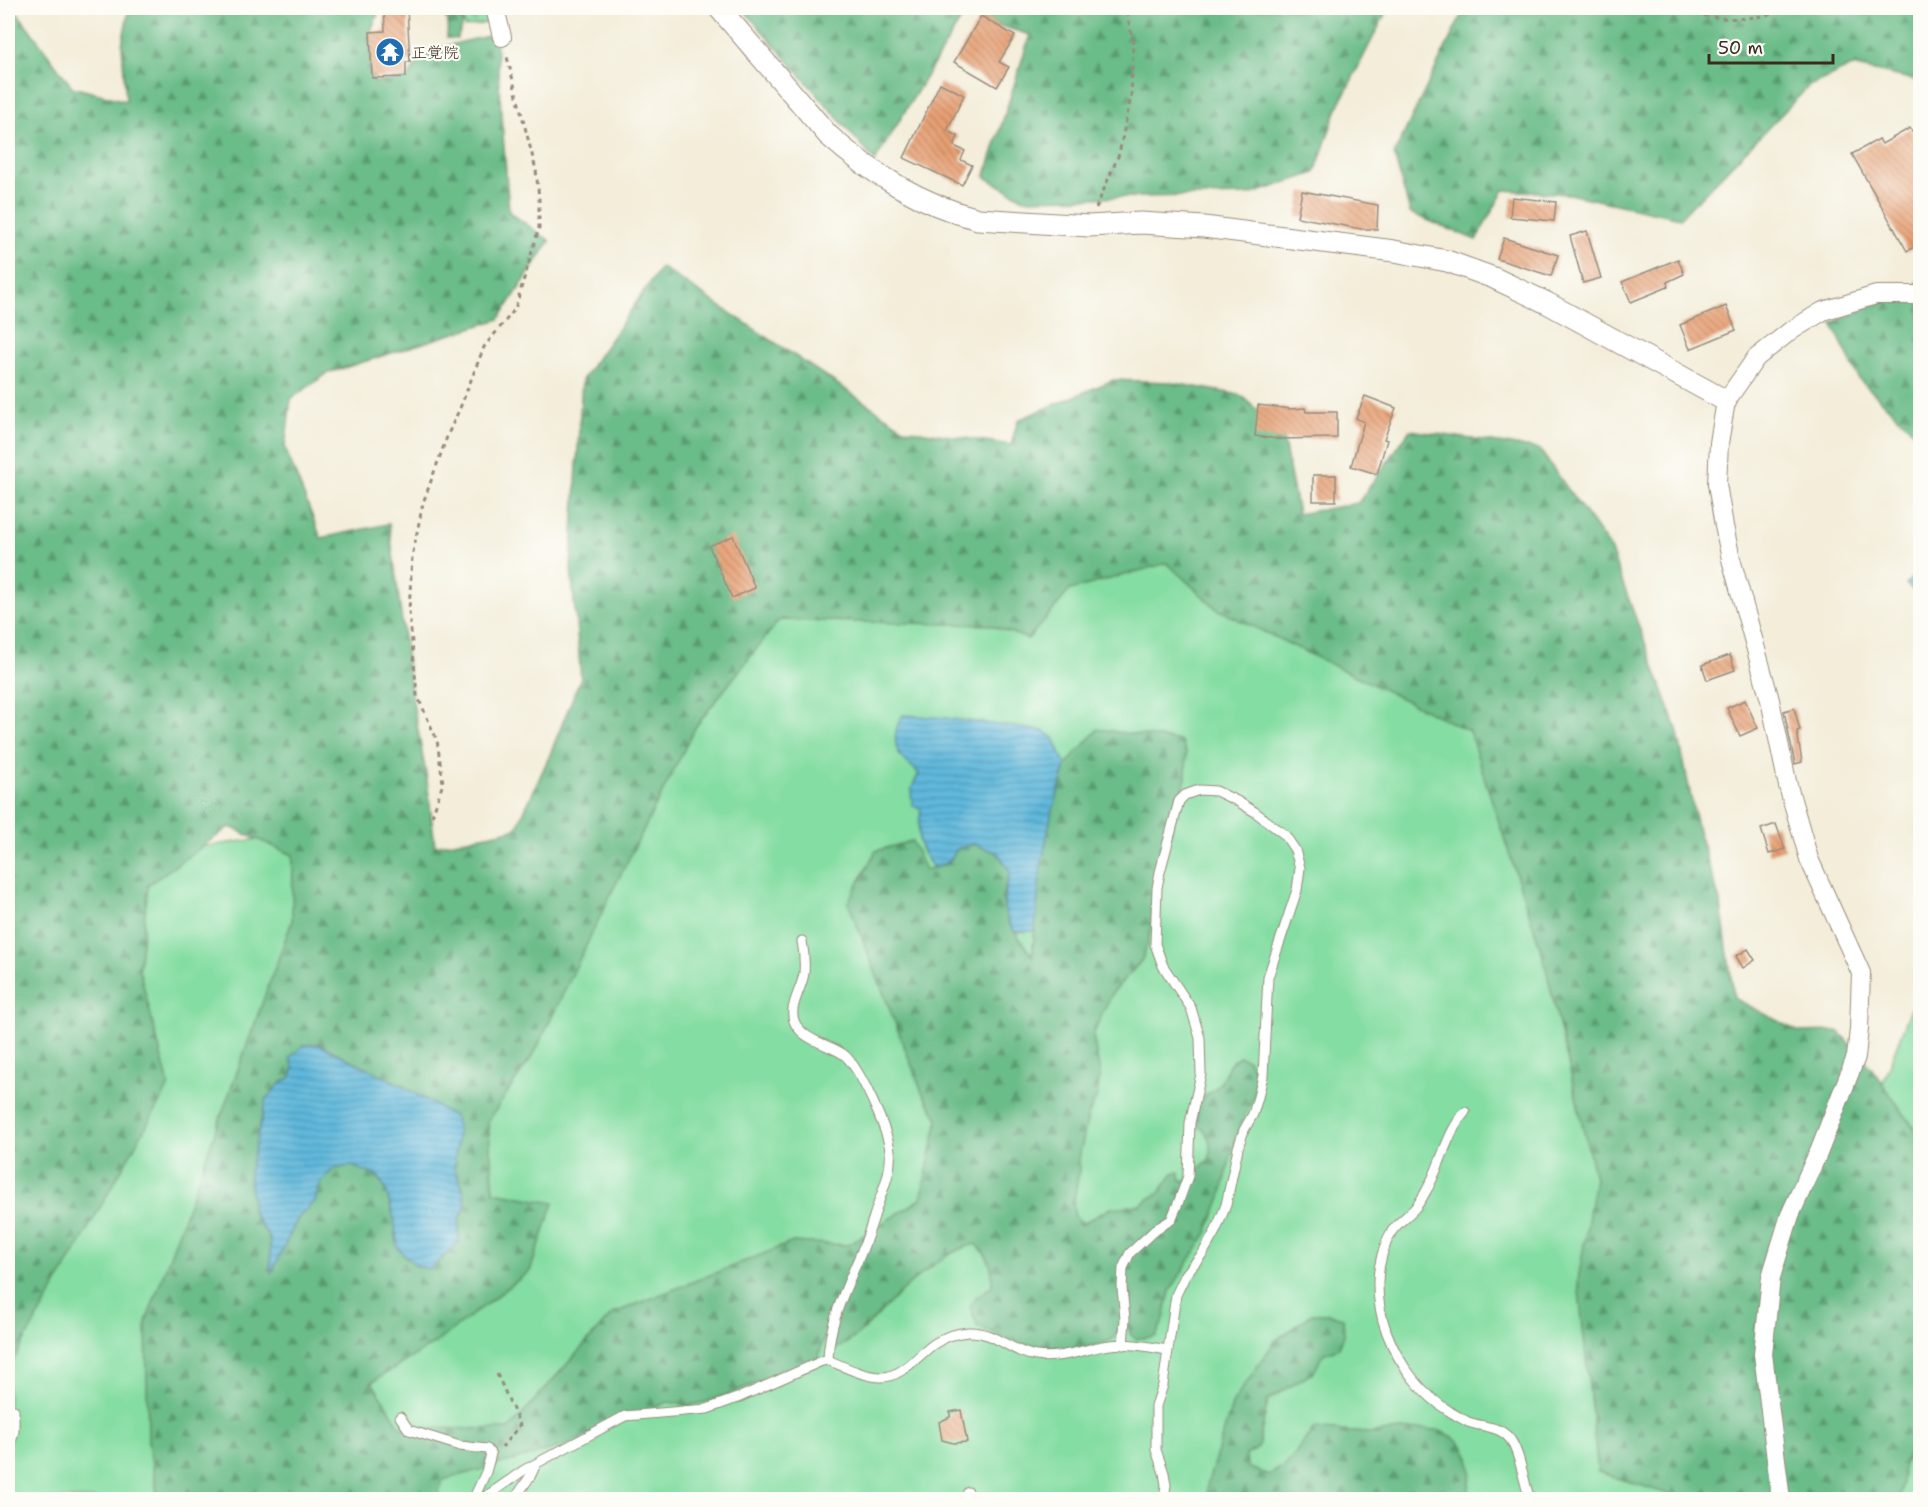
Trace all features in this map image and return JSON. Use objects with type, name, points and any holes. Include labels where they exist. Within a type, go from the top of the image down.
[{"type":"street","points":[[495,8],[502,37]]},
{"type":"street","points":[[719,8],[828,135],[848,153],[895,183],[937,205],[978,219],[1089,226],[1142,223],[1204,227],[1394,251],[1447,261],[1494,278],[1547,303],[1726,401]]},
{"type":"street","points":[[1781,1500],[1763,1354],[1771,1277],[1790,1215],[1819,1151],[1856,1057],[1861,973],[1809,859],[1788,786],[1770,700],[1731,559],[1717,484],[1719,443],[1726,401],[1756,358],[1789,332],[1823,311],[1876,295],[1920,295]]},
{"type":"lane","points":[[1123,1345],[1125,1305],[1122,1288],[1123,1268],[1130,1253],[1155,1229],[1171,1220],[1179,1201],[1188,1176],[1190,1123],[1201,1074],[1200,1038],[1191,1008],[1163,966],[1155,944],[1157,888],[1179,801],[1185,795],[1199,790],[1216,791],[1256,812],[1285,835],[1295,850],[1300,868],[1297,890],[1268,977],[1263,1076],[1258,1097],[1238,1148],[1226,1205],[1216,1230],[1203,1253],[1186,1274],[1176,1296],[1162,1385],[1156,1406],[1156,1449],[1166,1485],[1164,1500]]},
{"type":"lane","points":[[802,941],[805,958],[804,975],[792,1010],[796,1025],[821,1044],[843,1054],[855,1066],[883,1126],[890,1153],[889,1171],[876,1211],[835,1315],[828,1347],[828,1360]]},
{"type":"lane","points":[[1465,1112],[1454,1124],[1427,1191],[1416,1208],[1393,1229],[1380,1266],[1377,1283],[1380,1308],[1388,1335],[1398,1355],[1412,1378],[1430,1397],[1451,1413],[1469,1422],[1501,1431],[1510,1439],[1521,1465],[1530,1500]]},
{"type":"lane","points":[[481,1500],[507,1480],[625,1416],[707,1409],[828,1360],[864,1374],[883,1377],[912,1363],[934,1344],[953,1334],[971,1331],[986,1335],[1019,1353],[1053,1358],[1103,1346],[1123,1345],[1167,1350]]},
{"type":"lane","points":[[8,1455],[14,1431],[14,1410]]},
{"type":"lane","points":[[400,1417],[409,1430],[460,1446],[487,1449],[491,1454],[490,1463],[473,1500]]},
{"type":"lane","points":[[514,1500],[536,1464]]},
{"type":"path","points":[[1089,226],[1119,154],[1131,96],[1133,42],[1126,8]]},
{"type":"path","points":[[1678,8],[1706,17],[1755,18],[1776,14],[1790,8]]},
{"type":"path","points":[[432,816],[443,783],[437,740],[417,695],[409,611],[412,557],[423,503],[448,434],[484,347],[515,309],[539,228],[536,170],[502,37]]},
{"type":"path","points":[[490,1463],[520,1425],[497,1374]]},
{"type":"green space","points":[[8,8],[14,8],[72,87],[126,101],[122,45],[129,8],[380,8],[370,34],[370,73],[374,82],[408,79],[414,68],[431,53],[453,44],[489,36],[496,44],[509,212],[550,241],[499,319],[328,373],[291,399],[285,448],[321,538],[389,524],[435,846],[516,829],[549,757],[581,677],[571,568],[582,380],[661,267],[905,429],[1011,445],[1018,420],[1113,380],[1168,382],[1240,395],[1282,432],[1298,514],[1358,503],[1410,430],[1539,449],[1609,546],[1677,729],[1697,827],[1721,905],[1734,998],[1799,1032],[1838,1031],[1872,1069],[1920,1136],[1920,1422],[1904,1465],[1900,1499],[1684,1499],[1598,1472],[1578,1281],[1595,1178],[1543,956],[1469,731],[1217,609],[1167,563],[1070,590],[1028,639],[990,625],[779,620],[696,726],[610,896],[535,1052],[488,1121],[494,1192],[554,1203],[530,1271],[435,1343],[372,1382],[401,1428],[509,1429],[612,1314],[793,1242],[848,1245],[921,1199],[938,1119],[922,1092],[848,902],[876,851],[912,841],[925,870],[948,863],[957,849],[974,844],[998,853],[1010,872],[1002,898],[1008,922],[1032,956],[1042,861],[1057,790],[1068,763],[1098,729],[1181,741],[1186,753],[1186,779],[1151,901],[1152,924],[1142,960],[1114,991],[1093,1036],[1100,1074],[1097,1096],[1088,1116],[1079,1159],[1073,1204],[1075,1217],[1083,1223],[1111,1208],[1140,1205],[1160,1192],[1173,1173],[1180,1172],[1180,1179],[1186,1182],[1209,1160],[1209,1139],[1197,1124],[1197,1103],[1219,1085],[1231,1063],[1239,1056],[1247,1059],[1255,1071],[1258,1085],[1235,1139],[1221,1197],[1207,1233],[1170,1291],[1164,1319],[1156,1336],[1136,1339],[1131,1335],[1125,1319],[1116,1336],[1109,1341],[1071,1348],[1057,1348],[1023,1344],[978,1328],[970,1306],[975,1298],[991,1287],[992,1275],[988,1259],[976,1244],[938,1262],[843,1345],[837,1348],[834,1346],[834,1335],[824,1338],[818,1358],[806,1364],[713,1400],[688,1406],[668,1402],[561,1447],[443,1480],[436,1499],[158,1499],[148,1441],[146,1322],[292,921],[293,855],[230,827],[148,885],[139,969],[169,1086],[8,1370]],"holes":[[[318,1044],[397,1083],[455,1117],[458,1133],[454,1168],[462,1186],[466,1205],[459,1220],[459,1241],[429,1269],[417,1266],[398,1249],[392,1210],[383,1185],[376,1176],[365,1169],[347,1166],[333,1169],[320,1184],[315,1201],[298,1218],[271,1272],[270,1239],[253,1213],[254,1153],[281,1083],[290,1079],[304,1045]]]},
{"type":"green space","points":[[438,8],[458,8],[463,24],[457,39],[447,38],[448,20]]},
{"type":"green space","points":[[461,8],[485,8],[487,23],[465,27]]},
{"type":"green space","points":[[742,8],[1388,8],[1336,111],[1315,173],[1249,195],[1024,199],[985,177],[1030,35],[964,14],[875,161]]},
{"type":"green space","points":[[1465,8],[1920,8],[1920,81],[1852,66],[1809,86],[1680,218],[1569,194],[1504,190],[1476,240],[1410,213],[1394,154]]},
{"type":"green space","points":[[1920,280],[1920,438],[1859,379],[1832,323],[1912,289]]},
{"type":"green space","points":[[695,470],[1320,563],[1500,561],[1758,1063],[1873,1108],[1920,985],[1920,1499],[8,1499],[8,860],[158,853],[258,839],[316,852],[533,852]]},
{"type":"green space","points":[[1312,1314],[1329,1314],[1343,1318],[1344,1335],[1339,1348],[1323,1354],[1314,1372],[1268,1400],[1258,1448],[1246,1455],[1247,1467],[1269,1475],[1287,1464],[1314,1428],[1370,1433],[1416,1429],[1434,1430],[1460,1442],[1469,1458],[1471,1477],[1467,1499],[1206,1499],[1208,1482],[1233,1402],[1275,1341]]},
{"type":"water","points":[[1920,569],[1920,596],[1906,584]]},
{"type":"water","points":[[903,715],[946,718],[1044,731],[1054,738],[1066,766],[1051,816],[1041,868],[1035,931],[1015,932],[1006,916],[1004,903],[1010,872],[998,853],[974,844],[957,849],[948,862],[934,868],[928,861],[919,841],[921,810],[913,805],[911,796],[913,785],[919,774],[901,757],[896,747],[896,730]]},
{"type":"water","points":[[318,1044],[397,1083],[455,1117],[458,1133],[454,1168],[462,1186],[466,1205],[459,1220],[459,1241],[429,1269],[417,1266],[398,1249],[394,1219],[386,1190],[378,1176],[352,1166],[333,1169],[320,1184],[315,1201],[298,1218],[271,1274],[270,1239],[253,1213],[249,1173],[266,1099],[281,1083],[290,1078],[294,1068],[290,1058],[304,1045]]},
{"type":"building","name":"正覚院","points":[[384,8],[407,8],[410,62],[406,62],[406,77],[372,78],[370,32],[385,31]]},
{"type":"building","points":[[981,16],[1015,36],[999,62],[1009,67],[997,87],[954,62]]},
{"type":"building","points":[[940,83],[964,95],[947,131],[958,136],[954,146],[965,151],[961,160],[972,165],[962,185],[904,158]]},
{"type":"building","points":[[1910,128],[1920,147],[1920,244],[1907,251],[1852,154],[1879,139],[1882,144]]},
{"type":"building","points":[[1302,191],[1378,205],[1377,229],[1361,229],[1297,217]]},
{"type":"building","points":[[1512,197],[1556,202],[1554,221],[1510,217]]},
{"type":"building","points":[[1587,231],[1601,278],[1583,283],[1570,236]]},
{"type":"building","points":[[1504,238],[1558,255],[1551,276],[1497,259]]},
{"type":"building","points":[[1678,259],[1684,274],[1667,282],[1668,287],[1631,302],[1622,282]]},
{"type":"building","points":[[1726,306],[1736,330],[1690,349],[1680,325]]},
{"type":"building","points":[[1365,396],[1396,408],[1384,439],[1387,440],[1377,474],[1351,466],[1364,422],[1356,418]]},
{"type":"building","points":[[1258,405],[1291,409],[1305,408],[1306,412],[1337,412],[1337,438],[1277,439],[1255,436]]},
{"type":"building","points":[[1313,475],[1336,475],[1336,501],[1313,501]]},
{"type":"building","points":[[733,536],[755,588],[732,598],[709,546]]},
{"type":"building","points":[[1730,655],[1735,670],[1707,680],[1702,665]]},
{"type":"building","points":[[1745,700],[1758,728],[1740,736],[1727,708]]},
{"type":"building","points":[[1794,708],[1800,730],[1797,731],[1802,762],[1795,764],[1784,711]]},
{"type":"building","points":[[1776,824],[1785,849],[1769,854],[1761,829]]},
{"type":"building","points":[[1748,949],[1755,960],[1743,968],[1736,956]]},
{"type":"building","points":[[961,1410],[967,1442],[953,1443],[942,1440],[939,1422],[950,1417],[950,1412]]},
{"type":"place","name":"正覚院","points":[[390,52]]}]
